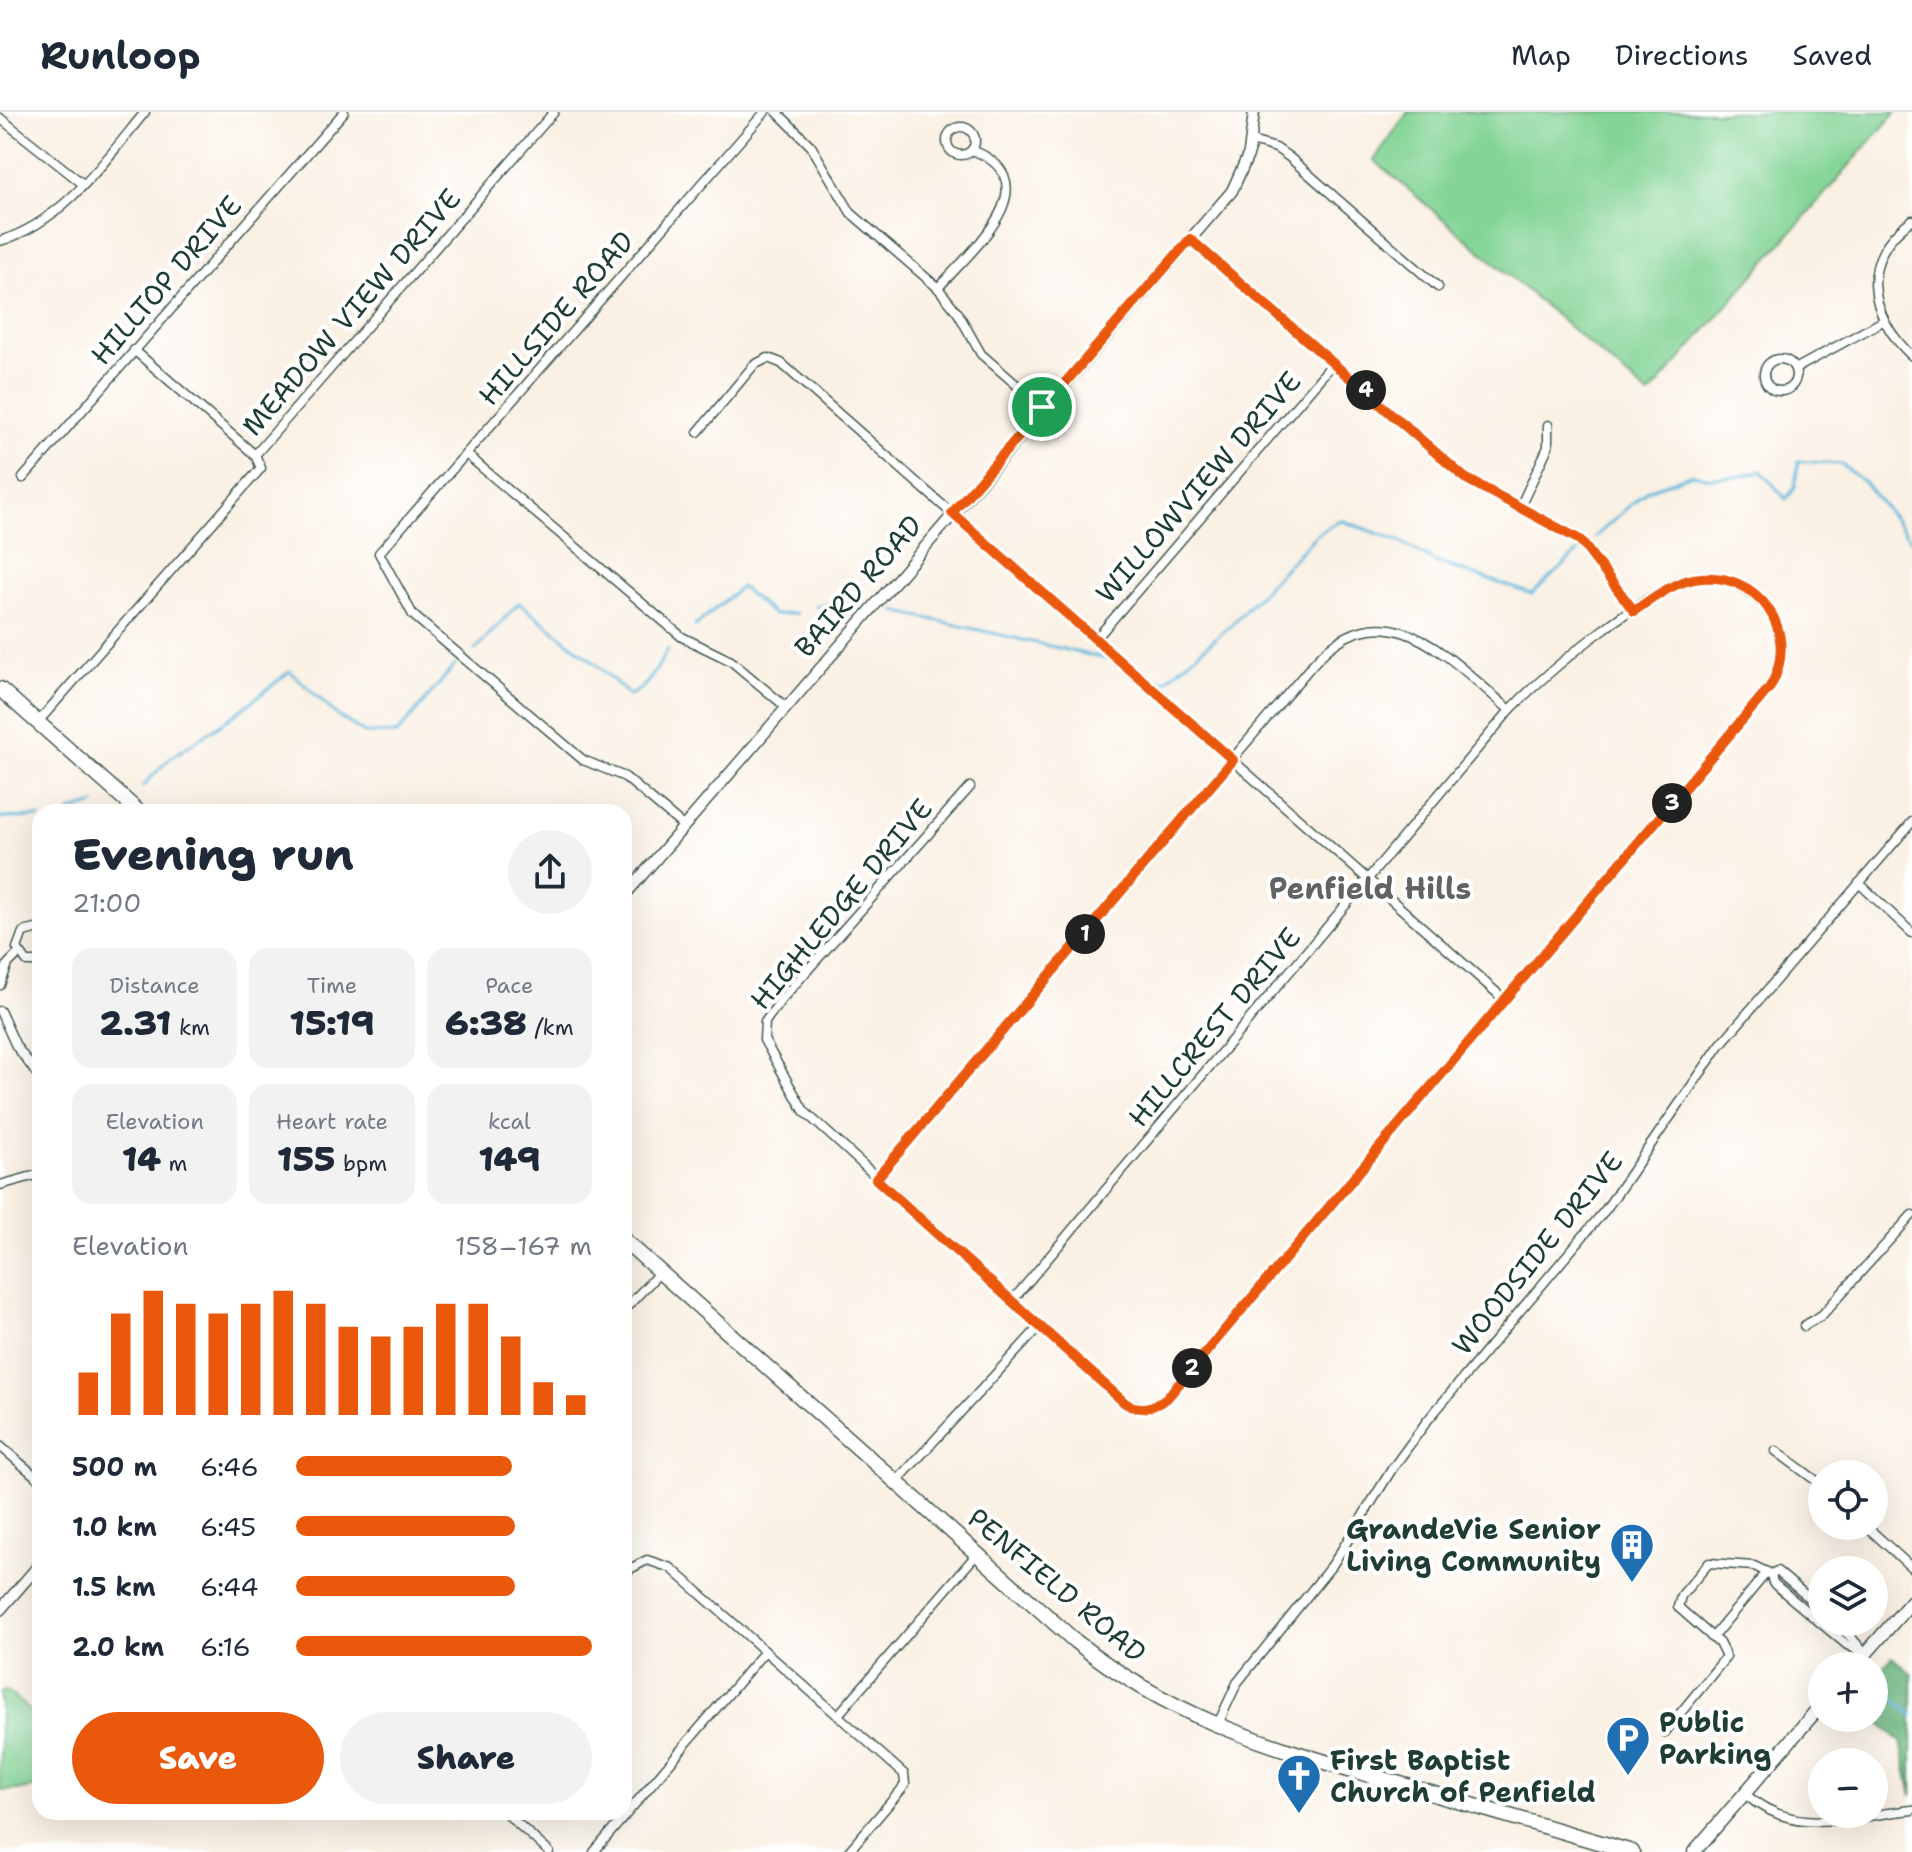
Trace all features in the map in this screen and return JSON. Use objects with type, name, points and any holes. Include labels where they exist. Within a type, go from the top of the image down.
[{"type":"main road","points":[[0,689],[130,804]]},
{"type":"main road","name":"PENFIELD ROAD","points":[[632,1247],[897,1481],[976,1555],[1110,1669],[1162,1701],[1264,1744],[1632,1852]]},
{"type":"main road","points":[[1868,1652],[1912,1601]]},
{"type":"main road","points":[[1694,1852],[1808,1720]]},
{"type":"street","points":[[0,241],[38,223],[83,184],[145,112]]},
{"type":"street","name":"HILLTOP DRIVE","points":[[23,478],[344,112]]},
{"type":"street","name":"MEADOW VIEW DRIVE","points":[[37,723],[256,477],[261,464],[255,455],[554,112]]},
{"type":"street","name":"HILLSIDE ROAD","points":[[683,826],[625,777],[583,760],[413,615],[379,553],[765,112]]},
{"type":"street","points":[[777,112],[811,146],[851,213],[938,288],[958,313],[981,354],[1042,407]]},
{"type":"street","name":"BAIRD ROAD","points":[[632,887],[1042,407],[1232,191],[1244,170],[1254,112]]},
{"type":"street","points":[[0,118],[83,184]]},
{"type":"street","points":[[1251,141],[1276,148],[1289,157],[1438,287]]},
{"type":"street","points":[[938,288],[999,218],[1007,199],[1005,180],[998,169],[972,150]]},
{"type":"street","points":[[1912,220],[1894,235],[1880,259],[1875,289],[1883,321],[1912,356]]},
{"type":"street","points":[[1190,239],[1465,478],[1580,540],[1634,611]]},
{"type":"street","points":[[1795,369],[1883,321]]},
{"type":"street","points":[[134,350],[255,455]]},
{"type":"street","points":[[698,432],[754,365],[762,359],[774,359],[1505,1000]]},
{"type":"street","points":[[1774,360],[1789,361],[1795,369],[1793,385],[1783,391],[1772,390],[1765,382],[1764,371],[1774,360]]},
{"type":"street","name":"WILLOWVIEW DRIVE","points":[[1095,640],[1334,362]]},
{"type":"street","points":[[1520,507],[1548,447],[1548,425]]},
{"type":"street","points":[[466,454],[682,637],[731,661],[786,707]]},
{"type":"street","name":"HILLCREST DRIVE","points":[[1012,1301],[1510,710],[1552,669],[1666,590],[1696,579],[1731,582],[1753,594]]},
{"type":"street","name":"HIGHLEDGE DRIVE","points":[[970,787],[781,1000],[763,1028],[767,1047],[804,1111],[876,1179],[1125,1403],[1140,1409],[1157,1405],[1770,687],[1781,662],[1781,634],[1775,618],[1753,594]]},
{"type":"street","points":[[876,1179],[1325,651],[1365,629],[1390,628],[1414,634],[1510,710]]},
{"type":"street","name":"WOODSIDE DRIVE","points":[[1217,1726],[1237,1683],[1333,1564],[1392,1469],[1427,1421],[1606,1209],[1720,1045],[1912,822]]},
{"type":"street","points":[[1859,883],[1912,933]]},
{"type":"street","points":[[0,985],[8,964],[19,953],[20,936],[32,929]]},
{"type":"street","points":[[19,953],[27,962],[32,962]]},
{"type":"street","points":[[0,1011],[16,1046],[32,1067]]},
{"type":"street","points":[[0,1185],[32,1176]]},
{"type":"street","points":[[1804,1326],[1822,1315],[1912,1215]]},
{"type":"street","points":[[632,1302],[660,1272]]},
{"type":"street","points":[[897,1481],[1040,1326]]},
{"type":"street","points":[[0,1446],[32,1473]]},
{"type":"street","points":[[1776,1451],[1808,1475]]},
{"type":"street","points":[[1881,1540],[1912,1568]]},
{"type":"street","points":[[838,1715],[976,1555]]},
{"type":"street","points":[[632,1567],[641,1561],[664,1564],[838,1715],[906,1779],[901,1790],[848,1852]]},
{"type":"street","points":[[1665,1732],[1724,1664],[1723,1647],[1681,1612],[1678,1601],[1709,1563],[1741,1564],[1769,1573],[1780,1573],[1808,1597]]},
{"type":"street","points":[[0,1610],[32,1573]]},
{"type":"street","points":[[1712,1638],[1769,1573]]},
{"type":"street","points":[[1769,1573],[1773,1583],[1847,1645],[1862,1652]]},
{"type":"street","points":[[632,1807],[765,1651]]},
{"type":"street","points":[[1745,1794],[1766,1812],[1799,1821],[1912,1810]]},
{"type":"street","points":[[514,1820],[549,1852]]},
{"type":"street","points":[[594,1852],[621,1820]]},
{"type":"green space","points":[[1408,112],[1896,112],[1649,395],[1374,160]]},
{"type":"green space","points":[[1892,1657],[1912,1674],[1912,1796],[1901,1742],[1888,1730],[1888,1662]]},
{"type":"green space","points":[[7,1691],[32,1712],[30,1789],[0,1791],[0,1692]]},
{"type":"waterway","points":[[1595,537],[1647,490],[1693,474],[1711,478],[1737,477],[1761,471],[1786,499],[1795,488],[1798,461],[1841,464],[1864,482],[1912,541]]},
{"type":"waterway","points":[[1156,679],[1164,682],[1230,626],[1316,535],[1340,520],[1399,541],[1436,562],[1532,594],[1578,552]]},
{"type":"waterway","points":[[695,626],[741,587],[774,615],[796,613]]},
{"type":"waterway","points":[[816,607],[843,600],[861,604]]},
{"type":"waterway","points":[[475,650],[519,603],[594,662],[629,695],[642,688],[668,649]]},
{"type":"waterway","points":[[895,611],[1107,659]]},
{"type":"waterway","points":[[143,786],[169,759],[236,714],[290,671],[338,716],[365,733],[397,734],[455,665]]},
{"type":"waterway","points":[[0,818],[32,817]]},
{"type":"waterway","points":[[1888,1694],[1912,1715]]},
{"type":"place","name":"GrandeVie Senior Living Community","points":[[1632,1584]]},
{"type":"place","name":"Public Parking","points":[[1628,1777]]},
{"type":"place","name":"First Baptist Church of Penfield","points":[[1299,1815]]},
{"type":"district","name":"Penfield Hills","points":[[1370,888]]},
{"type":"route","points":[[1190,239],[1465,478],[1580,540],[1600,562],[1634,611],[1683,582],[1712,578],[1731,582],[1750,591],[1764,603],[1775,618],[1783,652],[1779,672],[1770,687],[1167,1398],[1157,1405],[1140,1409],[1125,1403],[876,1179],[1233,760],[952,513],[1042,407],[1190,239]]}]
